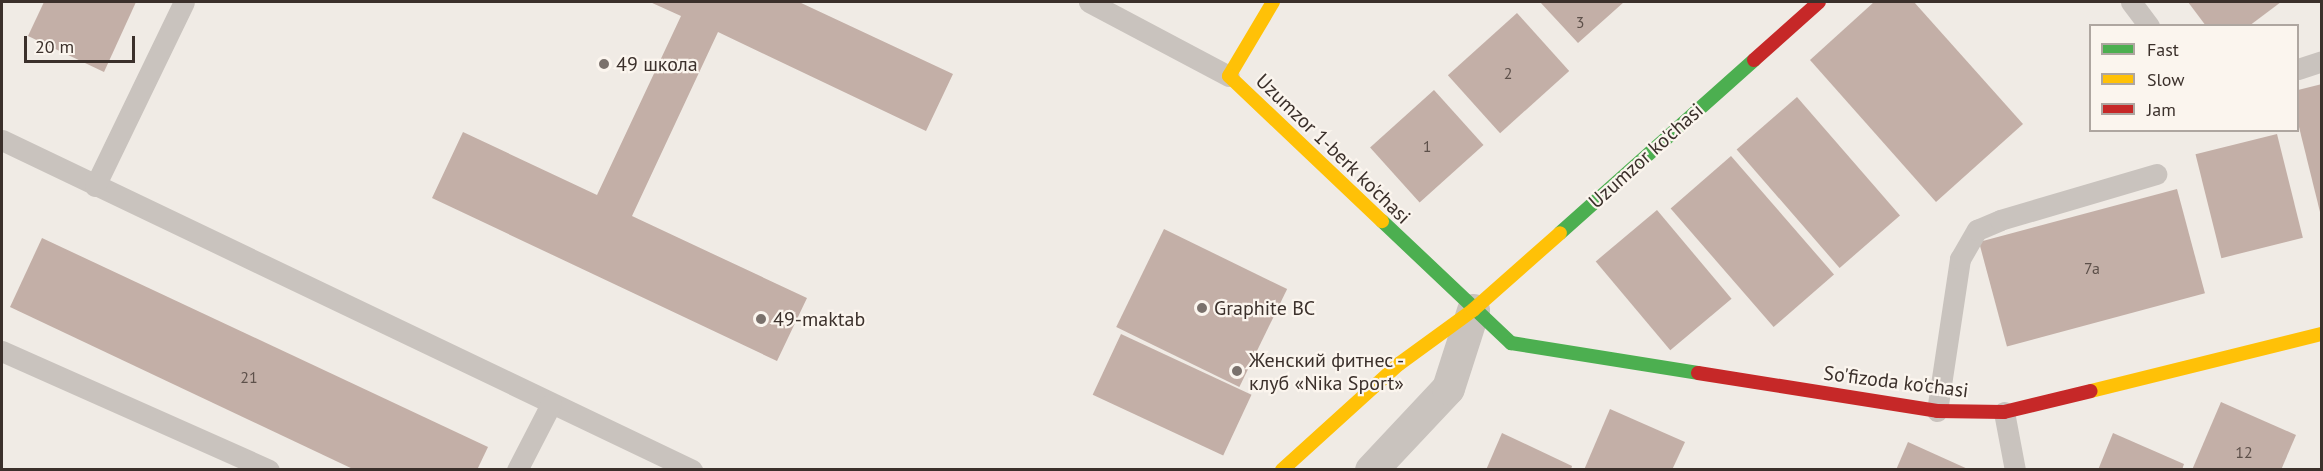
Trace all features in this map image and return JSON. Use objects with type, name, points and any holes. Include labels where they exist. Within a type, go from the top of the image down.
[{"type":"street","name":"Uzumzor 1-berk ko'chasi","points":[[1273,2],[1229,76],[1473,310]]},
{"type":"street","name":"Uzumzor ko'chasi","points":[[1282,470],[1399,364],[1473,310],[1819,2]]},
{"type":"street","name":"So'fizoda ko'chasi","points":[[1473,310],[1511,343],[1937,411],[2004,411],[2322,334]]},
{"type":"street","points":[[1371,470],[1448,387],[1473,310]]},
{"type":"lane","points":[[94,186],[184,2]]},
{"type":"lane","points":[[1089,2],[1229,76]]},
{"type":"lane","points":[[2131,2],[2148,24]]},
{"type":"lane","points":[[2299,69],[2322,60]]},
{"type":"lane","points":[[2,140],[94,186],[692,470]]},
{"type":"lane","points":[[1937,411],[1960,260],[1977,230],[2000,220],[2156,174]]},
{"type":"lane","points":[[2,351],[269,470]]},
{"type":"lane","points":[[517,470],[552,404]]},
{"type":"lane","points":[[2004,411],[2015,470]]},
{"type":"building","points":[[44,2],[136,2],[104,72],[28,36]]},
{"type":"building","points":[[650,2],[799,2],[953,74],[926,131],[718,32],[632,216],[807,298],[777,361],[432,198],[463,132],[597,195],[681,16]]},
{"type":"building","points":[[1540,2],[1624,2],[1578,43]]},
{"type":"building","points":[[1874,2],[1914,2],[2023,124],[1936,202],[1810,60]]},
{"type":"building","points":[[2188,2],[2281,2],[2252,24],[2204,24]]},
{"type":"building","points":[[1517,13],[1569,71],[1500,133],[1448,75]]},
{"type":"building","points":[[2322,84],[2322,216],[2299,127],[2299,90]]},
{"type":"building","points":[[1434,90],[1484,145],[1420,203],[1370,148]]},
{"type":"building","points":[[1797,97],[1900,215],[1840,268],[1737,149]]},
{"type":"building","points":[[2277,134],[2303,238],[2221,258],[2195,154]]},
{"type":"building","points":[[1731,156],[1834,274],[1774,327],[1671,208]]},
{"type":"building","points":[[2177,189],[2205,293],[2007,346],[1979,242]]},
{"type":"building","points":[[1657,210],[1732,299],[1670,350],[1596,261]]},
{"type":"building","name":"Graphite BC","points":[[1164,229],[1287,289],[1239,387],[1116,327]]},
{"type":"building","points":[[42,238],[488,447],[477,470],[355,470],[10,307]]},
{"type":"building","points":[[1121,334],[1252,395],[1223,456],[1093,395]]},
{"type":"building","points":[[2221,402],[2296,435],[2281,470],[2192,470]]},
{"type":"building","points":[[1610,409],[1685,442],[1672,470],[1584,470]]},
{"type":"building","points":[[1502,433],[1572,466],[1571,470],[1486,470]]},
{"type":"building","points":[[2113,433],[2184,464],[2182,470],[2098,470]]},
{"type":"building","points":[[1908,442],[1970,470],[1896,470]]},
{"type":"traffic: fast","points":[[1560,233],[1754,60]]},
{"type":"traffic: fast","points":[[1382,221],[1511,343],[1698,373]]},
{"type":"traffic: slow","points":[[1273,2],[1229,76],[1382,221]]},
{"type":"traffic: slow","points":[[1282,470],[1399,364],[1473,310],[1560,233]]},
{"type":"traffic: slow","points":[[2091,391],[2322,334]]},
{"type":"traffic: jam","points":[[1754,60],[1819,2]]},
{"type":"traffic: jam","points":[[1698,373],[1937,411],[2004,412],[2091,391]]},
{"type":"place","name":"49 школа","points":[[604,64]]},
{"type":"place","name":"Graphite BC","points":[[1202,308]]},
{"type":"place","name":"49-maktab","points":[[761,319]]},
{"type":"place","name":"Женский фитнес - клуб «Nika Sport»","points":[[1237,371]]}]
